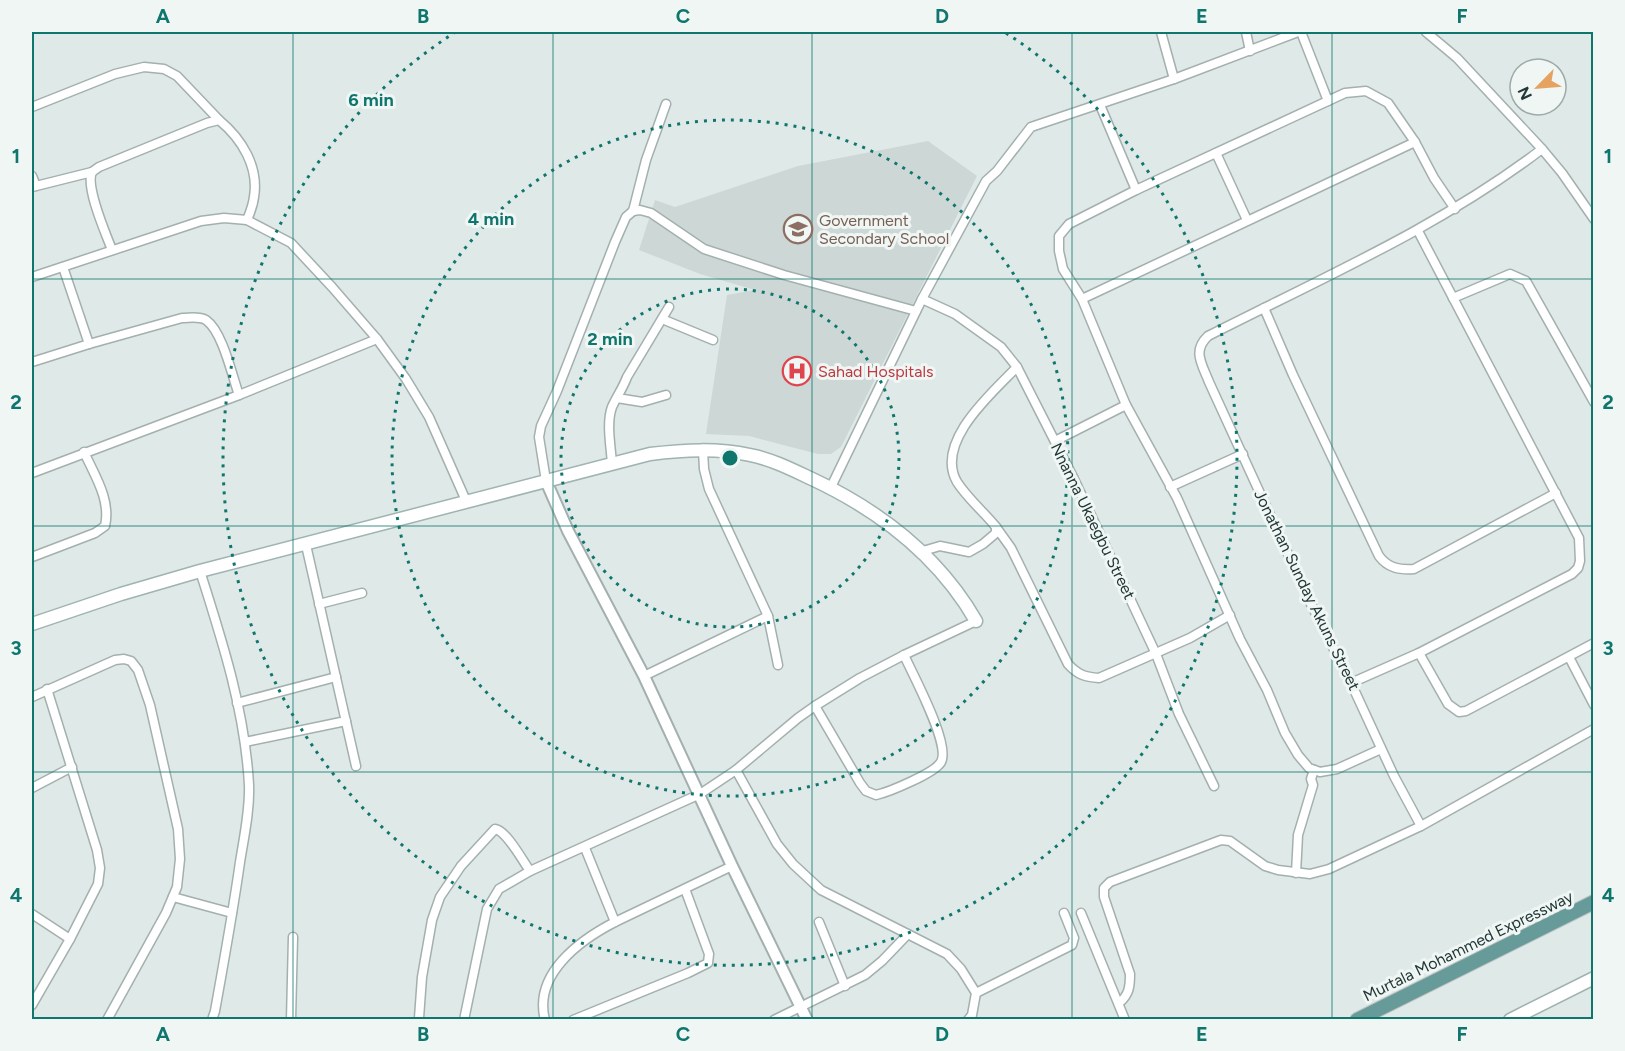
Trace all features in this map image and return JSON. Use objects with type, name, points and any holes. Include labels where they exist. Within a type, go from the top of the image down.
[{"type":"main road","points":[[32,624],[200,571],[650,454],[684,450],[750,455],[785,466],[831,487],[876,514],[922,551],[962,597],[976,621]]},
{"type":"main road","name":"Murtala Mohammed Expressway","points":[[1357,1020],[1593,902]]},
{"type":"main road","points":[[1510,1020],[1593,978]]},
{"type":"street","points":[[1161,32],[1174,79]]},
{"type":"street","points":[[1246,32],[1250,51]]},
{"type":"street","points":[[831,487],[922,299],[986,181],[997,171],[1031,128],[1174,79],[1299,32],[1328,101]]},
{"type":"street","points":[[1426,32],[1457,58],[1542,149],[1581,199],[1593,219]]},
{"type":"street","points":[[32,107],[116,74],[144,67],[164,69],[177,76],[243,145],[253,169],[254,197],[247,220]]},
{"type":"street","points":[[1381,749],[1337,769],[1320,772],[1309,768],[1298,755],[1240,639],[1177,498],[1126,405],[1082,299],[1063,269],[1059,251],[1059,236],[1069,224],[1136,190],[1345,93],[1366,91],[1388,103],[1415,141],[1434,178],[1455,208]]},
{"type":"street","points":[[633,211],[646,160],[666,104]]},
{"type":"street","points":[[1100,105],[1136,190]]},
{"type":"street","points":[[32,176],[34,186],[92,172],[99,167],[196,127],[219,120]]},
{"type":"street","points":[[1082,299],[1415,141]]},
{"type":"street","points":[[1542,149],[1515,170],[1418,231],[1264,308],[1293,375],[1384,563],[1404,570],[1421,566],[1556,493]]},
{"type":"street","points":[[1216,153],[1247,220]]},
{"type":"street","points":[[92,172],[91,182],[97,208],[112,250]]},
{"type":"street","points":[[807,1020],[732,866],[644,676],[568,531],[546,481],[539,437],[541,426],[615,242],[626,217],[633,211],[651,213],[704,249],[784,275],[916,311]]},
{"type":"street","points":[[32,277],[201,221],[224,218],[247,220],[291,243],[377,339],[406,379],[429,417],[467,503]]},
{"type":"street","points":[[1351,683],[1419,653],[1572,574],[1578,568],[1579,538],[1418,231]]},
{"type":"street","points":[[63,267],[89,344]]},
{"type":"street","points":[[1453,298],[1510,274],[1526,281],[1593,402]]},
{"type":"street","name":"Nnanna Ukaegbu Street","points":[[922,299],[956,314],[1001,347],[1017,368],[1055,441],[1156,654],[1179,714],[1214,786]]},
{"type":"street","points":[[612,464],[611,409],[627,377],[669,307]]},
{"type":"street","name":"Jonathan Sunday Akuns Street","points":[[1264,308],[1208,336],[1201,343],[1199,350],[1209,382],[1309,600],[1420,826]]},
{"type":"street","points":[[32,362],[183,318],[196,317],[206,320],[218,335],[239,395]]},
{"type":"street","points":[[662,319],[713,340]]},
{"type":"street","points":[[32,473],[239,395],[377,339]]},
{"type":"street","points":[[1017,368],[971,416],[959,434],[952,470],[957,481],[975,505],[996,527],[1011,548],[1068,664],[1077,674],[1099,678],[1190,638],[1230,615]]},
{"type":"street","points":[[617,398],[642,402],[666,395]]},
{"type":"street","points":[[1055,441],[1126,405]]},
{"type":"street","points":[[703,450],[704,469],[709,489],[768,616],[778,665]]},
{"type":"street","points":[[32,557],[95,533],[105,526],[108,513],[106,500],[84,452]]},
{"type":"street","points":[[1170,487],[1242,454]]},
{"type":"street","points":[[922,551],[940,546],[969,552],[996,533],[996,527]]},
{"type":"street","points":[[306,545],[356,766]]},
{"type":"street","points":[[200,571],[223,644],[237,703],[249,786],[248,808],[232,913],[212,1020]]},
{"type":"street","points":[[319,604],[362,593]]},
{"type":"street","points":[[644,676],[768,616]]},
{"type":"street","points":[[464,1020],[487,909],[499,889],[530,871],[700,794],[736,770],[815,706],[860,678],[976,621]]},
{"type":"street","points":[[1419,653],[1448,705],[1459,712],[1466,711],[1593,643]]},
{"type":"street","points":[[815,706],[866,791],[876,795],[890,791],[939,766],[944,754],[941,735],[904,655]]},
{"type":"street","points":[[1569,657],[1593,705]]},
{"type":"street","points":[[32,697],[115,660],[124,659],[131,661],[138,670],[150,705],[178,829],[180,859],[177,887],[107,1020]]},
{"type":"street","points":[[237,703],[336,678]]},
{"type":"street","points":[[32,1004],[70,939],[98,884],[99,868],[97,850],[47,689]]},
{"type":"street","points":[[244,742],[346,721]]},
{"type":"street","points":[[1119,1003],[1126,997],[1130,986],[1130,974],[1104,897],[1104,888],[1110,882],[1221,840],[1230,841],[1265,866],[1310,874],[1329,869],[1420,826],[1593,729]]},
{"type":"street","points":[[32,788],[72,767]]},
{"type":"street","points":[[736,770],[777,844],[793,864],[821,890],[947,954],[961,969],[976,993],[972,1015],[968,1020]]},
{"type":"street","points":[[1296,873],[1298,835],[1313,785],[1311,779],[1314,770]]},
{"type":"street","points":[[419,1018],[422,977],[432,920],[440,897],[461,866],[495,829],[501,830],[506,836],[530,871]]},
{"type":"street","points":[[585,848],[615,922]]},
{"type":"street","points":[[545,1020],[544,996],[549,980],[559,963],[573,949],[597,931],[732,866]]},
{"type":"street","points":[[573,1020],[708,963],[709,954],[685,889]]},
{"type":"street","points":[[173,897],[232,913]]},
{"type":"street","points":[[976,993],[1072,945],[1074,938],[1064,913]]},
{"type":"street","points":[[1081,913],[1125,1020]]},
{"type":"street","points":[[32,914],[70,939]]},
{"type":"street","points":[[819,922],[845,986]]},
{"type":"street","points":[[774,1020],[845,986],[874,968],[908,934]]},
{"type":"street","points":[[291,1020],[293,937]]},
{"type":"shaded area","name":"Government Secondary School","points":[[928,141],[977,176],[841,447],[831,454],[818,454],[749,436],[706,434],[727,295],[755,290],[700,274],[639,250],[655,200],[675,207],[798,166]]},
{"type":"place","name":"Government Secondary School","points":[[798,229]]},
{"type":"place","name":"Sahad Hospitals","points":[[797,371]]}]
